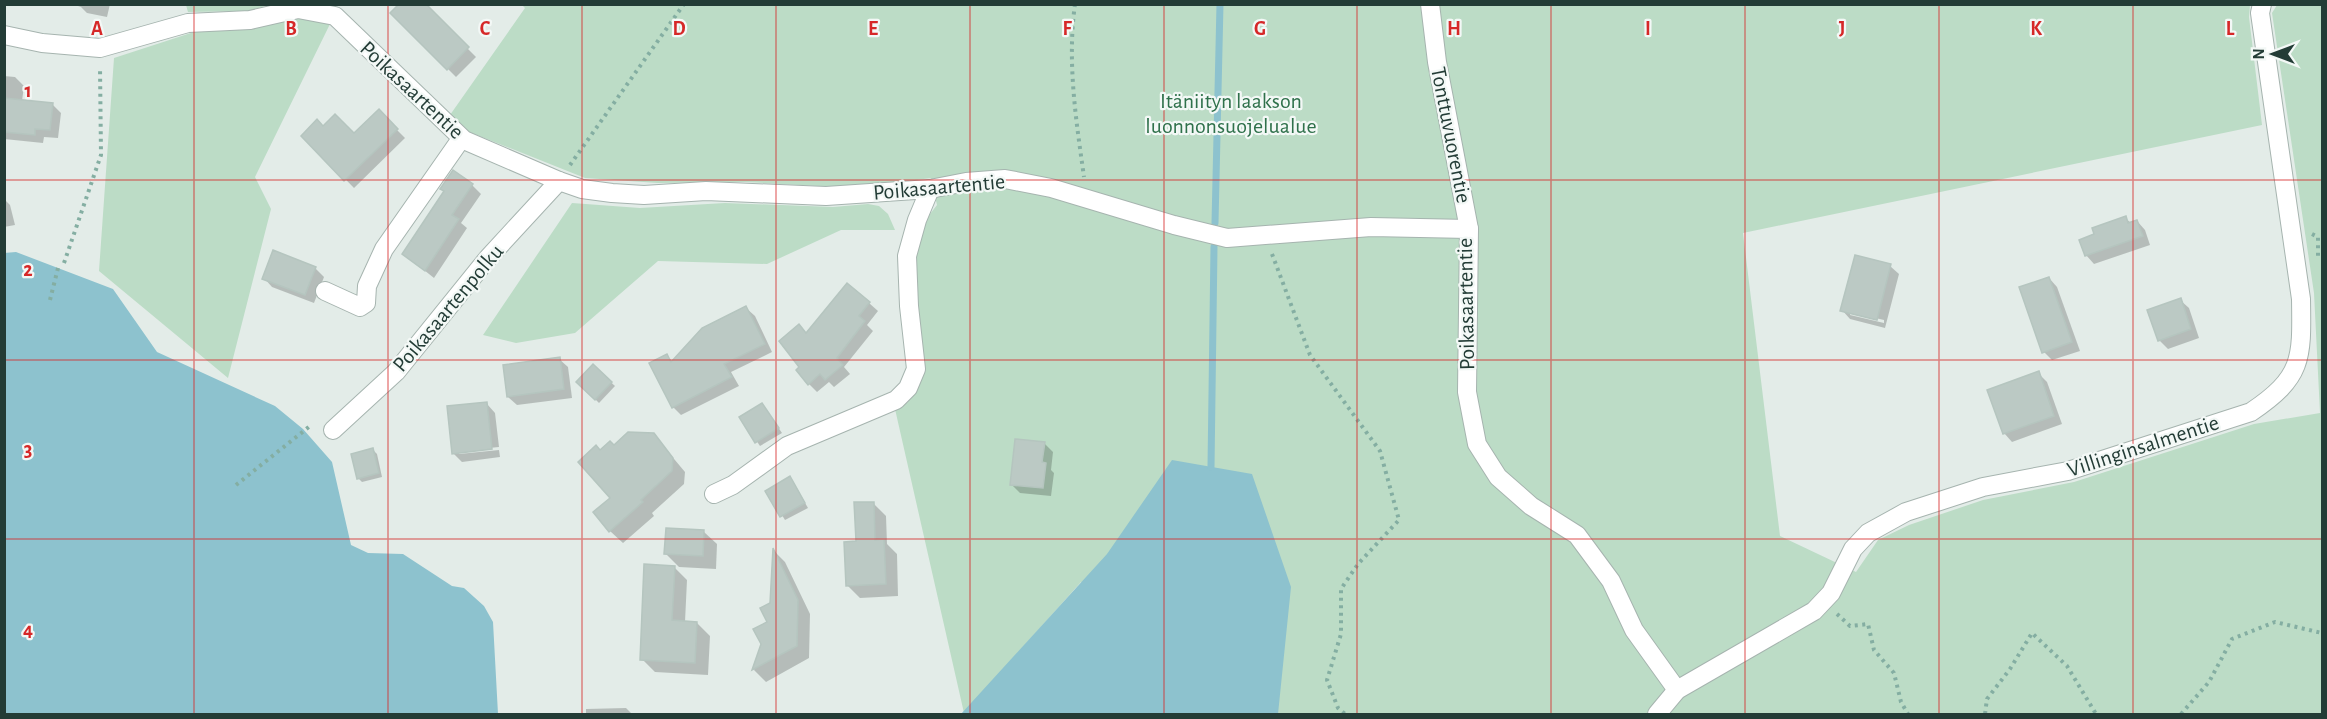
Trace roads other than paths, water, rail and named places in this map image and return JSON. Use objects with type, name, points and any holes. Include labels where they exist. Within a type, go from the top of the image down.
[{"type":"street","name":"Tonttuvuorentie","points":[[1430,4],[1437,62],[1469,229]]},
{"type":"street","name":"Villinginsalmentie","points":[[1677,690],[1814,611],[1831,594],[1853,549],[1868,533],[1906,512],[1983,487],[2068,471],[2251,412],[2277,394],[2294,372],[2302,343],[2301,299],[2260,13],[2262,4]]},
{"type":"street","name":"Poikasaartentie","points":[[4,35],[42,43],[100,48],[189,23],[250,20],[297,9],[335,16],[461,139],[582,189],[644,195],[706,191],[826,196],[930,189],[966,182],[1005,179],[1051,188],[1174,225],[1227,238],[1371,227],[1469,229],[1467,392],[1477,444],[1498,477],[1531,506],[1577,535],[1611,581],[1634,630],[1677,690]]},
{"type":"street","points":[[325,291],[360,307],[366,303],[367,286],[384,249],[461,139]]},
{"type":"street","name":"Poikasaartenpolku","points":[[333,430],[396,372],[488,258],[559,181]]},
{"type":"street","points":[[714,494],[733,485],[787,446],[896,400],[908,388],[916,369],[906,256],[930,189]]},
{"type":"street","points":[[1657,714],[1677,690]]},
{"type":"water","points":[[16,252],[113,289],[157,352],[275,406],[303,429],[332,462],[351,545],[368,553],[403,554],[452,586],[464,588],[484,606],[493,622],[498,714],[5,714],[4,253]]},
{"type":"water","points":[[1172,460],[1252,474],[1291,587],[1278,714],[961,714],[1107,554]]},
{"type":"waterway","points":[[1215,223],[1220,4]]},
{"type":"waterway","points":[[1211,467],[1214,247]]},
{"type":"park label","name":"Itäniityn laakson luonnonsuojelualue","points":[[1231,114]]}]
